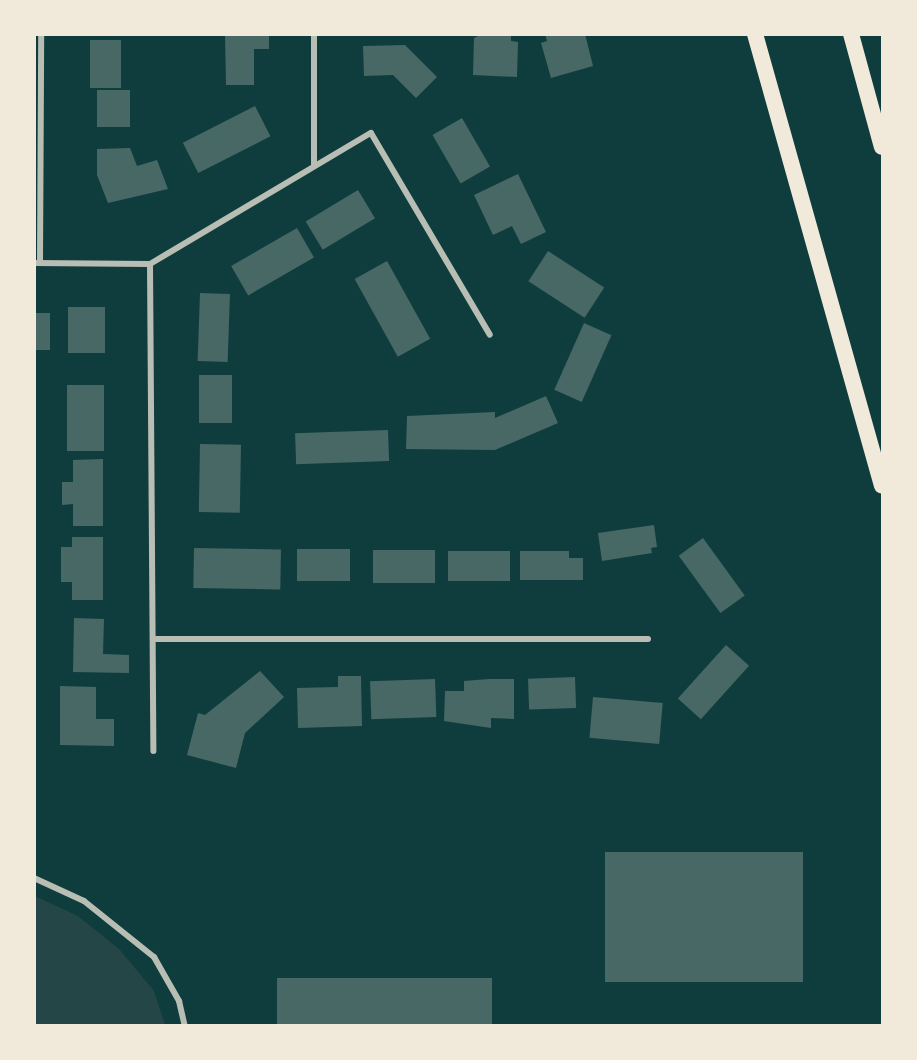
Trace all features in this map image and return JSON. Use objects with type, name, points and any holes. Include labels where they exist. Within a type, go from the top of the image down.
[{"type":"highway","points":[[755,34],[882,484]]},
{"type":"highway","points":[[851,34],[882,147]]},
{"type":"street","points":[[41,34],[37,263],[150,264],[314,164],[371,133],[490,335]]},
{"type":"street","points":[[314,34],[314,164]]},
{"type":"street","points":[[150,264],[153,751]]},
{"type":"street","points":[[154,639],[648,639]]},
{"type":"street","points":[[34,878],[84,902],[154,957],[179,1001],[185,1026]]},
{"type":"shaded area","points":[[35,896],[78,916],[119,949],[154,991],[165,1025],[35,1025]]},
{"type":"building","points":[[225,34],[269,34],[269,49],[254,49],[254,85],[226,85]]},
{"type":"building","points":[[482,34],[511,34],[511,41],[518,42],[517,77],[473,75],[474,38]]},
{"type":"building","points":[[545,34],[585,34],[593,66],[551,78],[541,43],[547,41]]},
{"type":"building","points":[[90,40],[121,40],[121,88],[90,88]]},
{"type":"building","points":[[405,45],[437,77],[416,98],[393,75],[364,76],[363,46]]},
{"type":"building","points":[[97,90],[130,90],[130,127],[97,127]]},
{"type":"building","points":[[255,106],[270,136],[198,173],[183,143]]},
{"type":"building","points":[[462,118],[490,166],[461,183],[433,135]]},
{"type":"building","points":[[130,148],[137,166],[157,160],[168,189],[108,203],[97,175],[97,149]]},
{"type":"building","points":[[518,174],[546,232],[521,244],[512,226],[493,235],[474,195]]},
{"type":"building","points":[[358,190],[375,218],[323,250],[306,221]]},
{"type":"building","points":[[297,228],[314,257],[248,295],[231,266]]},
{"type":"building","points":[[548,251],[604,287],[585,318],[528,281]]},
{"type":"building","points":[[387,261],[430,339],[398,357],[355,279]]},
{"type":"building","points":[[200,293],[230,294],[228,362],[198,361]]},
{"type":"building","points":[[68,307],[105,307],[105,353],[68,353]]},
{"type":"building","points":[[34,313],[50,313],[50,350],[34,350]]},
{"type":"building","points":[[584,323],[611,335],[582,402],[554,390]]},
{"type":"building","points":[[199,375],[232,375],[232,423],[199,423]]},
{"type":"building","points":[[67,385],[104,385],[104,451],[67,451]]},
{"type":"building","points":[[546,396],[558,423],[495,450],[406,449],[407,416],[495,412],[495,418]]},
{"type":"building","points":[[388,430],[389,461],[296,464],[295,433]]},
{"type":"building","points":[[200,444],[241,445],[240,513],[199,512]]},
{"type":"building","points":[[103,459],[103,526],[73,526],[73,504],[62,505],[62,482],[73,482],[73,460]]},
{"type":"building","points":[[654,525],[657,547],[651,548],[652,553],[602,561],[598,533]]},
{"type":"building","points":[[72,537],[103,537],[103,600],[72,600],[72,582],[61,582],[61,547],[72,547]]},
{"type":"building","points":[[703,538],[745,595],[720,613],[679,556]]},
{"type":"building","points":[[194,548],[281,550],[280,590],[193,588]]},
{"type":"building","points":[[297,549],[350,549],[350,581],[297,581]]},
{"type":"building","points":[[373,550],[435,550],[435,583],[373,583]]},
{"type":"building","points":[[448,551],[510,551],[510,581],[448,581]]},
{"type":"building","points":[[520,551],[569,551],[569,558],[583,558],[583,580],[520,580]]},
{"type":"building","points":[[74,618],[104,619],[103,654],[129,655],[129,673],[73,672]]},
{"type":"building","points":[[726,645],[749,666],[701,719],[678,699]]},
{"type":"building","points":[[260,671],[284,697],[245,733],[236,768],[187,755],[198,713],[205,715]]},
{"type":"building","points":[[338,676],[361,676],[362,726],[298,728],[297,688],[338,687]]},
{"type":"building","points":[[575,677],[576,708],[529,710],[528,679]]},
{"type":"building","points":[[435,679],[436,717],[371,719],[370,681]]},
{"type":"building","points":[[514,679],[514,719],[491,718],[491,728],[444,721],[445,691],[464,691],[464,681]]},
{"type":"building","points":[[60,686],[96,687],[96,719],[114,719],[114,746],[60,745]]},
{"type":"building","points":[[593,697],[663,703],[659,744],[589,738]]},
{"type":"building","points":[[605,852],[803,852],[803,982],[605,982]]},
{"type":"building","points":[[277,978],[492,978],[492,1026],[277,1026]]}]
